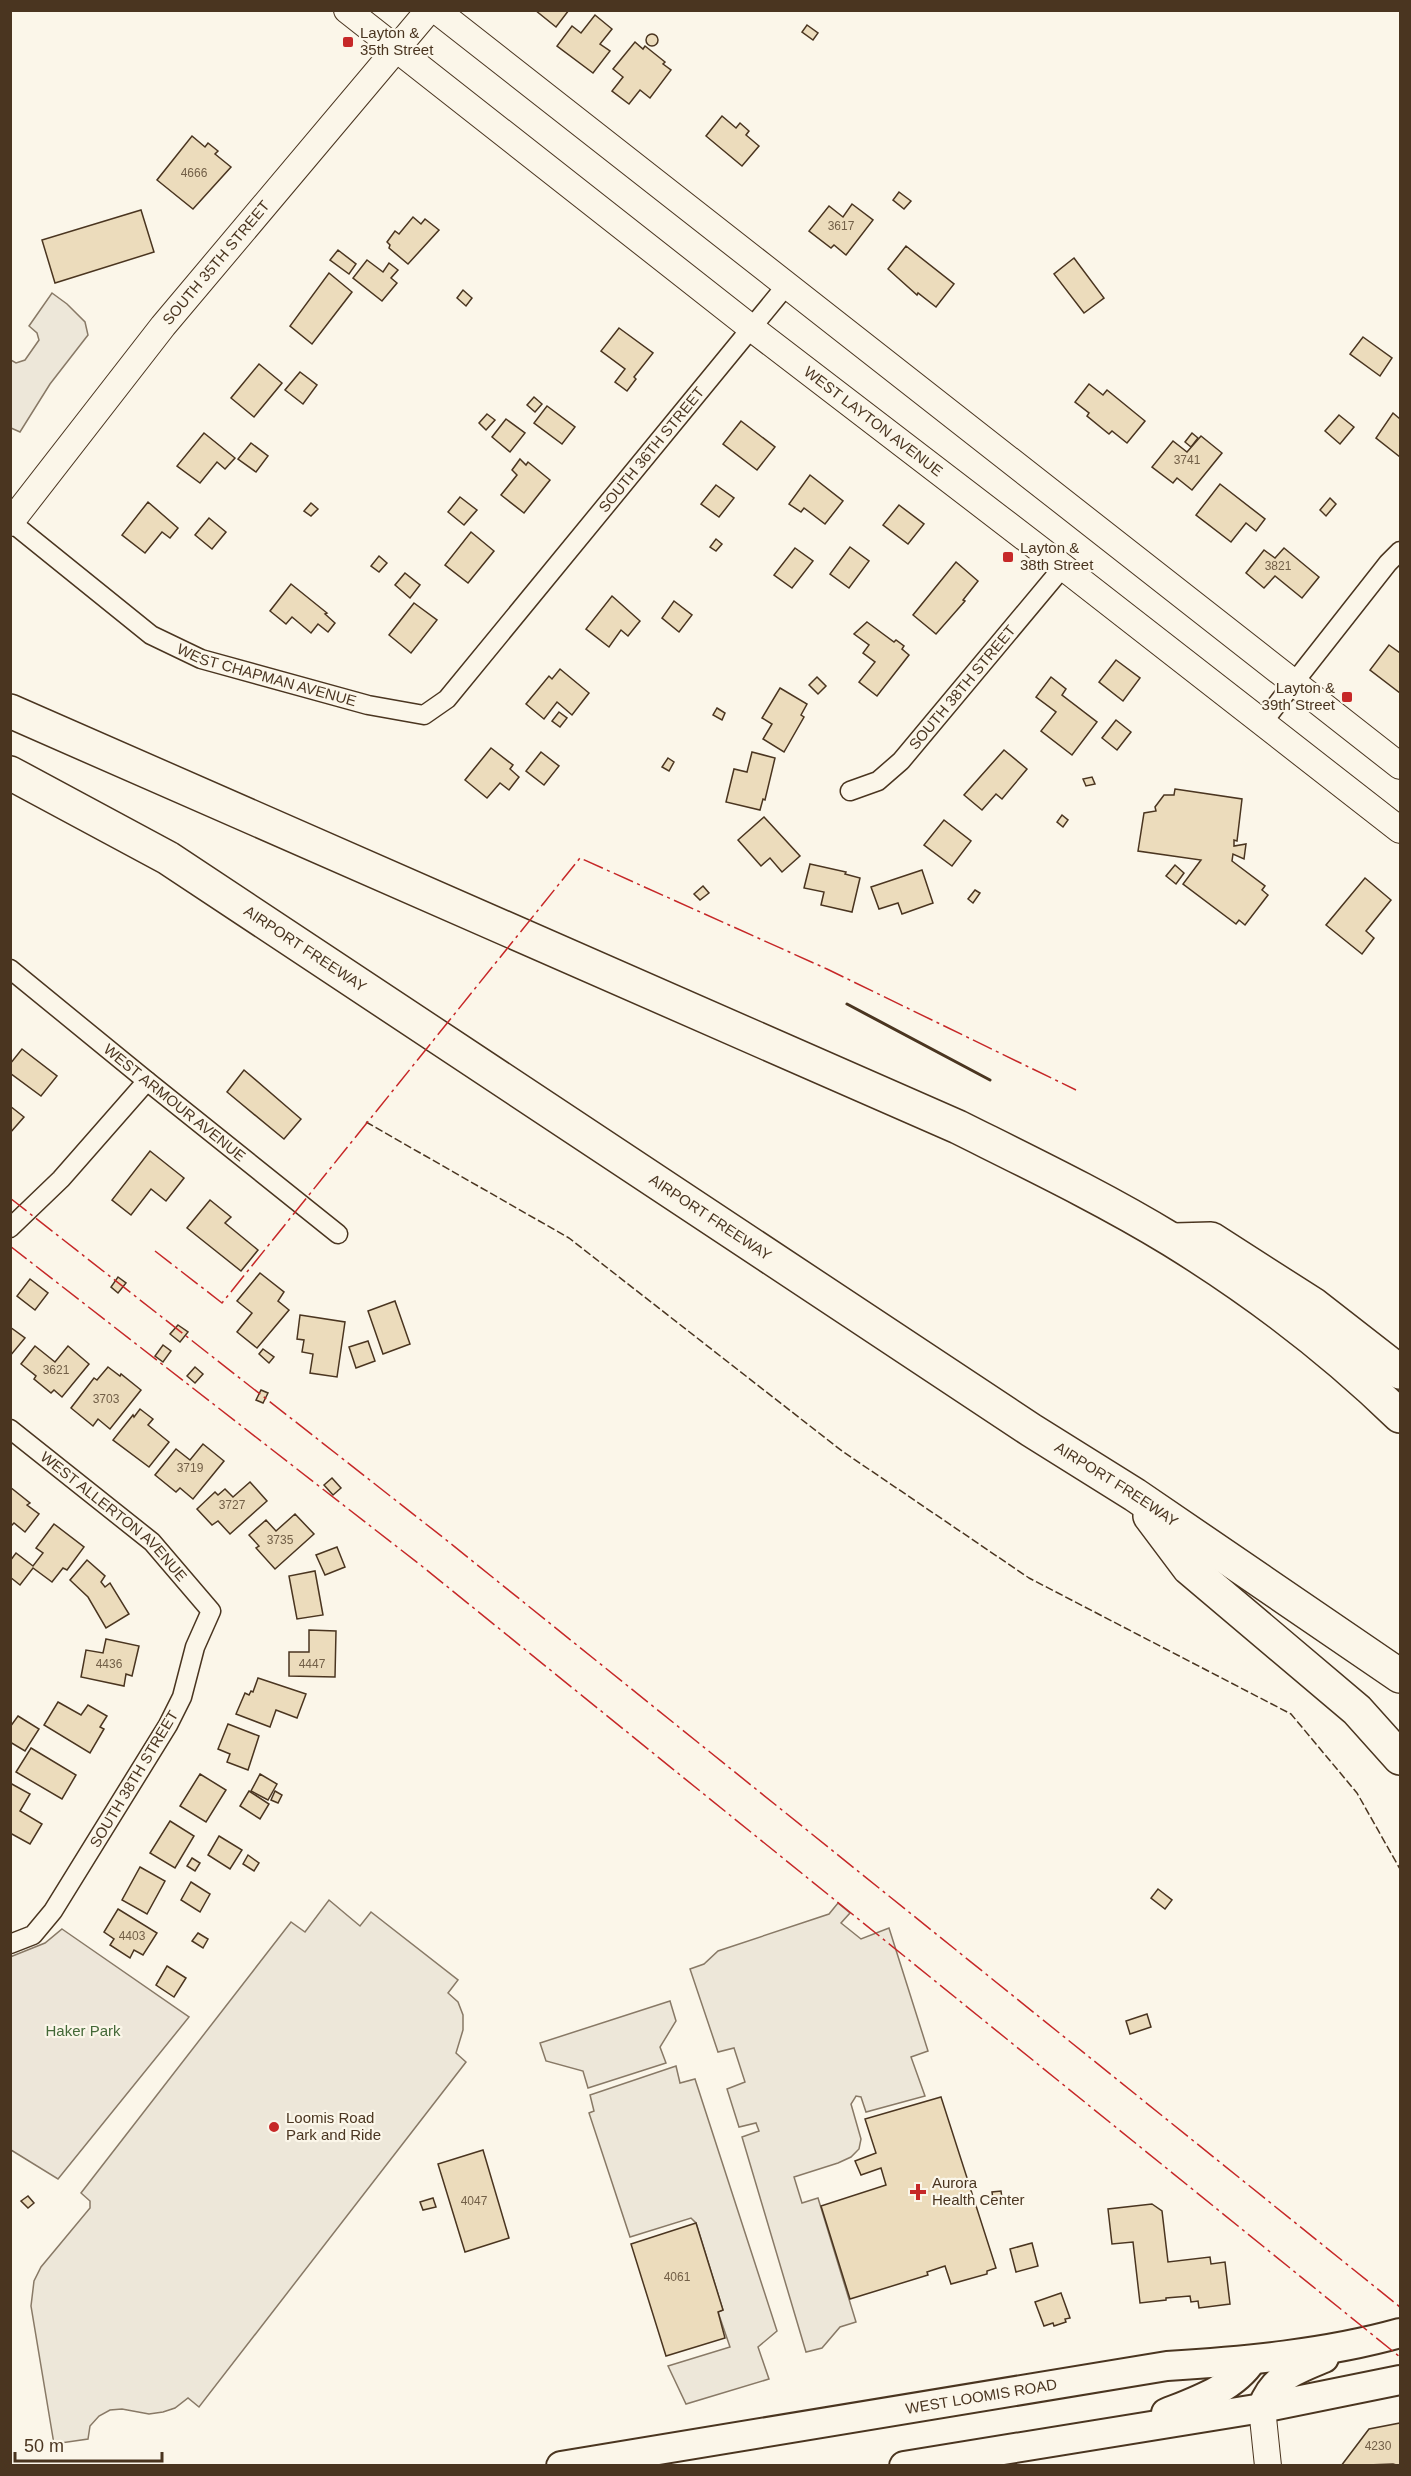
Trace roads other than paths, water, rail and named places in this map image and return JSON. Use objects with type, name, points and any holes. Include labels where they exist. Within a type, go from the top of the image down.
[{"type":"highway","points":[[10,711],[308,844],[958,1127],[1094,1195],[1173,1240],[1250,1293],[1316,1342],[1401,1416]]},
{"type":"highway","name":"AIRPORT FREEWAY","points":[[10,773],[168,858],[1030,1430],[1135,1495],[1401,1676]]},
{"type":"highway","points":[[1173,1240],[1211,1239],[1314,1305],[1401,1372]]},
{"type":"highway","points":[[1135,1495],[1189,1568],[1357,1710],[1401,1758]]},
{"type":"main road","name":"WEST LAYTON AVENUE","points":[[347,10],[750,327],[1401,830]]},
{"type":"main road","name":"SOUTH 35TH STREET","points":[[11,523],[163,326],[429,10]]},
{"type":"main road","points":[[436,10],[785,287],[1015,463],[1401,766]]},
{"type":"main road","name":"WEST LOOMIS ROAD","points":[[561,2466],[1167,2366],[1252,2360],[1401,2333]]},
{"type":"main road","points":[[1268,2466],[1262,2408],[1272,2386],[1303,2367],[1365,2340]]},
{"type":"main road","points":[[1121,2431],[1206,2396],[1244,2373],[1252,2360]]},
{"type":"main road","points":[[904,2466],[1262,2408],[1401,2380]]},
{"type":"street","name":"SOUTH 36TH STREET","points":[[519,612],[785,287]]},
{"type":"street","name":"WEST CHAPMAN AVENUE","points":[[11,523],[152,635],[201,659],[368,705],[424,715],[447,699],[519,612]]},
{"type":"street","points":[[1263,722],[1388,563],[1401,551]]},
{"type":"street","name":"SOUTH 38TH STREET","points":[[849,790],[878,781],[902,761],[1063,567]]},
{"type":"street","name":"WEST ARMOUR AVENUE","points":[[10,969],[338,1234]]},
{"type":"street","points":[[10,1228],[61,1179],[147,1081]]},
{"type":"street","name":"WEST ALLERTON AVENUE","points":[[10,1429],[152,1542],[211,1611]]},
{"type":"street","name":"SOUTH 38TH STREET","points":[[10,1944],[33,1935],[70,1884],[168,1725],[182,1697],[195,1647],[211,1611]]},
{"type":"place","name":"Layton & 35th Street","points":[[348,42]]},
{"type":"place","name":"Layton & 38th Street","points":[[1008,557]]},
{"type":"place","name":"Layton & 39th Street","points":[[1347,697]]},
{"type":"place","name":"Loomis Road Park and Ride","points":[[274,2127]]},
{"type":"place","name":"Aurora Health Center","points":[[918,2192]]},
{"type":"park label","name":"Haker Park","points":[[83,2031]]}]
